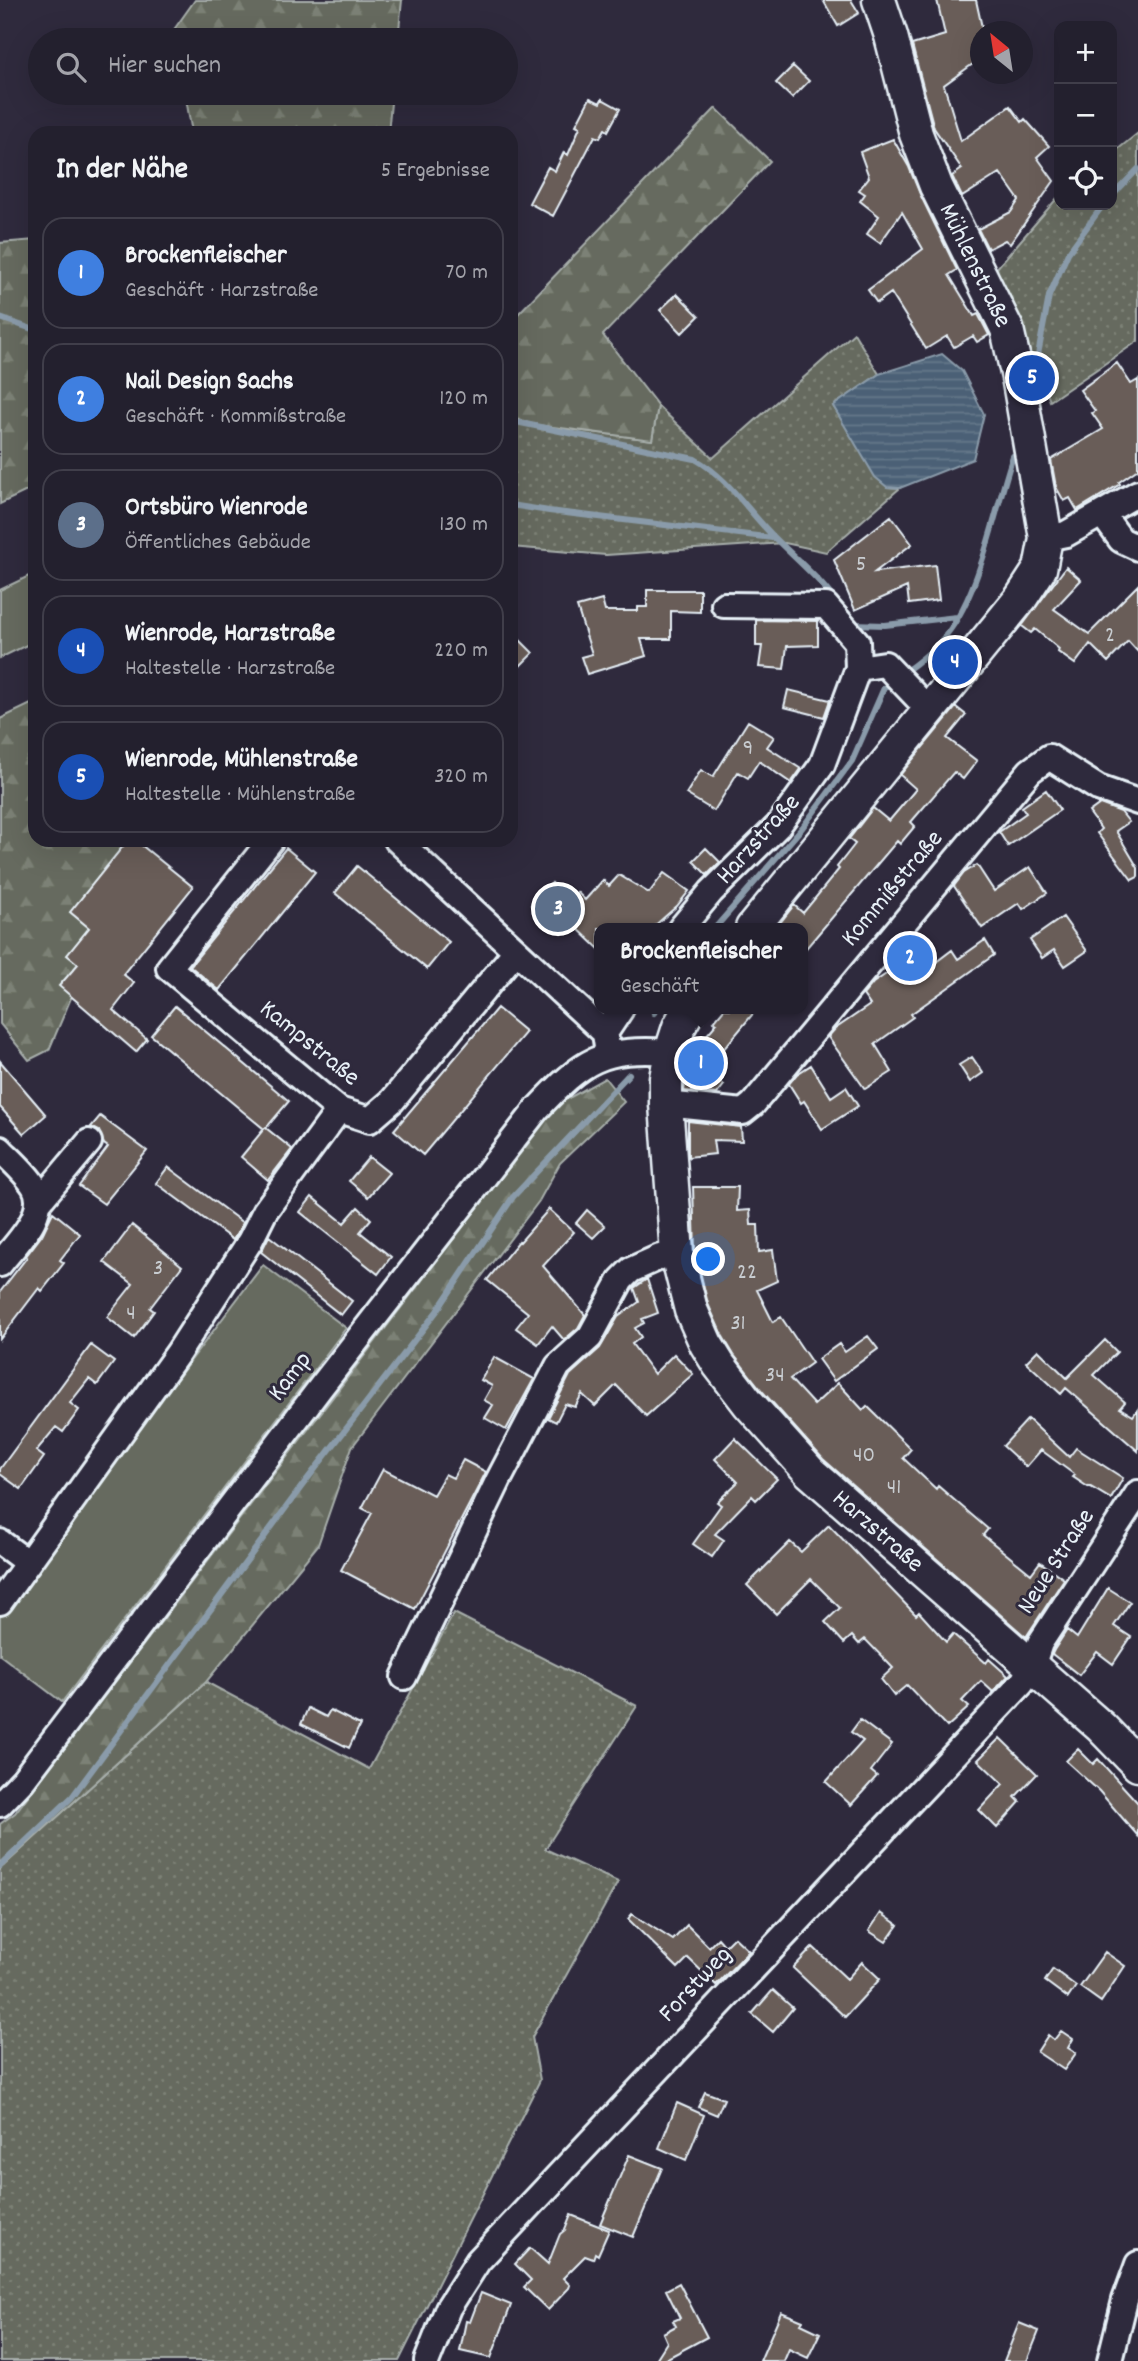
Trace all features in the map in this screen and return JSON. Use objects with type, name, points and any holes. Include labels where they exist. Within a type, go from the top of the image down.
[{"type":"main road","name":"Mühlenstraße","points":[[879,0],[916,134],[936,186],[1007,328],[1046,538]]},
{"type":"main road","name":"Harzstraße","points":[[756,923],[918,699],[1021,598],[1040,569],[1046,538]]},
{"type":"main road","name":"Harzstraße","points":[[686,1014],[671,1052],[666,1078],[677,1254],[691,1310],[719,1365],[782,1443],[810,1472],[1101,1727],[1138,1765]]},
{"type":"street","points":[[1046,538],[1066,534],[1138,493]]},
{"type":"street","points":[[1102,514],[1121,540],[1138,548]]},
{"type":"street","points":[[724,605],[826,606],[857,642],[858,667],[885,664],[918,699]]},
{"type":"street","name":"Harzstraße","points":[[685,923],[711,892],[778,826],[822,765],[858,667]]},
{"type":"street","name":"Kommißstraße","points":[[666,1104],[743,1112],[753,1104],[1030,771],[1049,757],[1098,788],[1138,802]]},
{"type":"street","name":"Kampstraße","points":[[265,847],[169,968],[339,1110],[370,1120],[392,1101],[516,951]]},
{"type":"street","points":[[405,847],[516,951],[606,1043],[619,1014]]},
{"type":"street","name":"Kamp","points":[[0,1804],[23,1780],[320,1388],[537,1109],[576,1071],[591,1061],[606,1043],[641,1050],[671,1052]]},
{"type":"street","points":[[0,1602],[178,1353],[250,1241],[265,1211],[339,1110]]},
{"type":"street","points":[[0,1264],[33,1222],[38,1203],[89,1142]]},
{"type":"street","points":[[0,1149],[35,1187],[38,1203]]},
{"type":"street","points":[[404,1677],[499,1479],[558,1366],[590,1336],[621,1280],[631,1270],[660,1257],[677,1254]]},
{"type":"street","name":"Neue Straße","points":[[1032,1667],[1040,1643],[1138,1493]]},
{"type":"street","points":[[0,1542],[28,1563]]},
{"type":"street","name":"Forstweg","points":[[427,2361],[448,2308],[478,2262],[1022,1683],[1032,1667]]},
{"type":"street","points":[[1110,2361],[1125,2300],[1138,2264]]},
{"type":"green space","points":[[195,0],[402,0],[399,28],[175,28]]},
{"type":"green space","points":[[187,105],[391,105],[389,126],[191,126]]},
{"type":"green space","points":[[716,108],[770,161],[603,335],[658,406],[652,440],[530,424],[518,418],[518,314]]},
{"type":"green space","points":[[1138,133],[1138,341],[1050,401],[996,269],[1054,202],[1054,210],[1117,210],[1117,150]]},
{"type":"green space","points":[[28,241],[28,490],[0,504],[0,243]]},
{"type":"green space","points":[[854,333],[879,374],[833,406],[887,487],[900,488],[826,552],[785,543],[606,555],[518,548],[518,418],[530,424],[652,440],[658,406],[713,458]]},
{"type":"green space","points":[[28,576],[28,644],[0,658],[0,590]]},
{"type":"green space","points":[[28,705],[28,847],[135,847],[49,1050],[29,1060],[0,1024],[0,719]]},
{"type":"green space","points":[[605,1078],[624,1102],[560,1163],[539,1201],[352,1447],[318,1545],[206,1682],[0,1869],[0,1824],[15,1813],[556,1105]]},
{"type":"green space","points":[[263,1265],[346,1328],[62,1702],[0,1655],[0,1613]]},
{"type":"green space","points":[[454,1613],[637,1706],[545,1849],[618,1882],[532,2037],[540,2080],[399,2361],[0,2361],[0,1869],[206,1682],[369,1769]]},
{"type":"water","points":[[942,354],[962,371],[984,414],[973,459],[900,488],[887,487],[875,477],[833,406],[879,374]]},
{"type":"building","points":[[823,0],[851,0],[859,13],[838,26]]},
{"type":"building","points":[[937,0],[976,0],[981,21],[970,21],[970,66],[944,85],[961,141],[1010,106],[1022,122],[1025,119],[1049,146],[1037,157],[1054,181],[1010,244],[1005,240],[988,249],[978,229],[1011,212],[1019,200],[1000,173],[962,197],[952,176],[962,169],[934,128],[912,45],[945,35]]},
{"type":"building","points":[[793,66],[809,81],[792,98],[776,83]]},
{"type":"building","points":[[590,98],[600,103],[602,99],[620,109],[608,131],[605,129],[600,138],[595,136],[553,216],[529,203],[548,167],[555,171],[564,152],[568,155],[580,127],[576,125]]},
{"type":"building","points":[[893,139],[957,270],[949,275],[974,316],[978,314],[989,335],[977,342],[973,336],[954,347],[947,336],[926,349],[891,293],[877,303],[868,290],[923,249],[902,212],[880,243],[867,234],[879,216],[860,201],[865,194],[859,190],[869,177],[860,152]]},
{"type":"building","points":[[677,294],[699,316],[682,333],[660,310]]},
{"type":"building","points":[[1117,363],[1131,384],[1138,380],[1138,469],[1119,482],[1120,484],[1077,510],[1070,498],[1064,501],[1056,487],[1051,460],[1103,429],[1092,413],[1095,411],[1080,390]]},
{"type":"building","points":[[891,516],[912,544],[875,572],[935,565],[939,600],[909,604],[907,587],[855,610],[834,560]]},
{"type":"building","points":[[1066,567],[1081,580],[1054,609],[1089,634],[1138,585],[1138,652],[1128,641],[1108,662],[1090,644],[1075,664],[1058,652],[1059,649],[1035,629],[1031,633],[1022,626]]},
{"type":"building","points":[[647,590],[700,590],[700,612],[671,611],[671,639],[641,639],[646,656],[587,674],[581,657],[592,654],[577,607],[602,600],[605,611],[638,611],[638,607],[647,607]]},
{"type":"building","points":[[756,620],[818,621],[818,645],[787,646],[784,669],[759,667],[762,646],[756,646]]},
{"type":"building","points":[[518,638],[533,653],[518,668]]},
{"type":"building","points":[[788,690],[830,700],[824,717],[784,707]]},
{"type":"building","points":[[956,707],[966,715],[947,738],[977,761],[963,779],[954,772],[911,822],[915,826],[900,844],[897,841],[808,946],[808,923],[780,923],[794,905],[803,913],[839,869],[837,867],[855,844],[849,839],[873,808],[889,821],[916,789],[900,775]]},
{"type":"building","points":[[748,721],[774,737],[767,747],[801,769],[791,783],[759,761],[748,778],[738,772],[714,811],[686,794],[701,770],[713,777]]},
{"type":"building","points":[[1046,790],[1060,810],[1008,846],[999,832],[1026,813],[1022,807]]},
{"type":"building","points":[[1100,804],[1121,812],[1129,822],[1116,831],[1138,868],[1138,877],[1132,880],[1097,833],[1101,829],[1089,812]]},
{"type":"building","points":[[122,847],[144,847],[193,887],[123,974],[134,983],[113,1010],[147,1039],[136,1052],[59,986],[78,964],[67,955],[89,928],[70,912]]},
{"type":"building","points":[[286,848],[315,872],[219,990],[190,966]]},
{"type":"building","points":[[706,848],[720,862],[707,875],[693,861]]},
{"type":"building","points":[[977,865],[994,891],[1030,867],[1047,893],[1023,909],[1019,903],[982,928],[954,886],[964,873]]},
{"type":"building","points":[[357,866],[449,942],[427,969],[335,893]]},
{"type":"building","points":[[664,873],[689,891],[658,923],[594,923],[594,944],[572,923],[562,934],[531,905],[552,883],[570,900],[577,892],[585,900],[603,880],[609,886],[619,875],[649,893]]},
{"type":"building","points":[[1063,917],[1087,951],[1065,966],[1054,950],[1042,958],[1030,940]]},
{"type":"building","points":[[919,937],[936,962],[952,950],[958,959],[985,940],[994,955],[911,1014],[913,1017],[875,1044],[892,1072],[865,1089],[828,1037],[835,1029],[870,1005],[863,995],[873,983],[898,966],[893,959],[902,948]]},
{"type":"building","points":[[175,1006],[289,1101],[266,1128],[292,1149],[268,1180],[241,1157],[264,1129],[151,1035]]},
{"type":"building","points":[[497,1008],[526,1032],[423,1155],[394,1130]]},
{"type":"building","points":[[720,1014],[753,1014],[717,1057],[721,1060],[712,1076],[724,1085],[717,1094],[684,1091],[689,1056],[717,1023],[714,1021]]},
{"type":"building","points":[[972,1057],[983,1073],[970,1082],[959,1065]]},
{"type":"building","points":[[0,1061],[46,1115],[24,1134],[0,1107]]},
{"type":"building","points":[[811,1065],[831,1097],[846,1087],[858,1106],[822,1129],[789,1084],[797,1074]]},
{"type":"building","points":[[100,1116],[147,1151],[104,1204],[79,1186],[108,1147],[99,1131],[91,1127]]},
{"type":"building","points":[[688,1121],[741,1127],[742,1141],[713,1140],[715,1154],[688,1157]]},
{"type":"building","points":[[369,1157],[389,1173],[368,1197],[349,1181]]},
{"type":"building","points":[[168,1167],[243,1223],[233,1240],[156,1183]]},
{"type":"building","points":[[693,1187],[738,1187],[737,1211],[750,1210],[751,1225],[758,1225],[759,1252],[773,1250],[777,1281],[757,1290],[773,1322],[781,1317],[812,1363],[790,1379],[814,1405],[838,1383],[863,1410],[867,1406],[911,1449],[903,1458],[936,1489],[938,1486],[988,1529],[983,1535],[1031,1574],[1040,1562],[1064,1579],[1026,1637],[823,1459],[734,1355],[708,1304],[695,1251]]},
{"type":"building","points":[[312,1197],[344,1223],[358,1207],[371,1219],[360,1232],[391,1257],[378,1274],[300,1212]]},
{"type":"building","points":[[549,1209],[574,1232],[543,1266],[585,1315],[578,1328],[564,1340],[552,1326],[538,1344],[516,1328],[528,1313],[487,1280]]},
{"type":"building","points":[[587,1210],[605,1226],[593,1238],[576,1223]]},
{"type":"building","points":[[53,1212],[80,1234],[60,1260],[64,1263],[42,1291],[39,1288],[0,1339],[0,1292],[42,1235]]},
{"type":"building","points":[[132,1225],[182,1266],[150,1308],[154,1311],[134,1338],[107,1317],[133,1284],[104,1262]]},
{"type":"building","points":[[269,1236],[352,1301],[341,1315],[261,1252]]},
{"type":"building","points":[[647,1279],[658,1313],[642,1319],[644,1323],[635,1328],[641,1337],[632,1344],[654,1374],[674,1354],[693,1374],[646,1416],[616,1385],[595,1406],[582,1394],[575,1407],[565,1404],[556,1422],[548,1418],[570,1375],[600,1348],[618,1317],[639,1302],[634,1288]]},
{"type":"building","points":[[868,1336],[878,1349],[834,1381],[818,1359],[839,1344],[845,1352]]},
{"type":"building","points":[[1105,1340],[1117,1352],[1094,1375],[1125,1402],[1120,1408],[1133,1416],[1138,1409],[1138,1451],[1066,1388],[1061,1394],[1026,1362],[1038,1350],[1067,1378]]},
{"type":"building","points":[[91,1345],[114,1362],[97,1385],[89,1379],[70,1403],[79,1410],[63,1432],[56,1427],[36,1451],[44,1457],[21,1489],[0,1474],[0,1469]]},
{"type":"building","points":[[494,1357],[534,1379],[506,1430],[485,1418],[493,1405],[484,1400],[492,1386],[481,1380]]},
{"type":"building","points":[[1028,1419],[1069,1457],[1076,1448],[1123,1478],[1111,1499],[1073,1477],[1075,1475],[1041,1450],[1026,1467],[1003,1446]]},
{"type":"building","points":[[735,1438],[777,1479],[756,1500],[752,1496],[715,1534],[724,1540],[712,1557],[693,1544],[721,1505],[717,1502],[738,1482],[715,1459]]},
{"type":"building","points":[[463,1460],[486,1472],[415,1609],[341,1570],[372,1513],[362,1508],[383,1469],[433,1495],[445,1474],[453,1478]]},
{"type":"building","points":[[829,1525],[916,1615],[919,1612],[946,1642],[953,1634],[986,1663],[989,1659],[1008,1676],[993,1692],[981,1681],[962,1701],[969,1707],[947,1727],[907,1685],[894,1696],[881,1679],[893,1668],[865,1639],[859,1644],[852,1636],[844,1643],[825,1622],[840,1608],[811,1579],[776,1614],[747,1585],[790,1542],[801,1552]]},
{"type":"building","points":[[1108,1588],[1130,1602],[1114,1626],[1131,1637],[1113,1664],[1097,1652],[1079,1675],[1052,1654],[1067,1630],[1077,1638]]},
{"type":"building","points":[[308,1708],[326,1717],[330,1710],[360,1725],[349,1748],[301,1724]]},
{"type":"building","points":[[860,1720],[892,1744],[871,1771],[877,1776],[851,1805],[826,1782],[863,1741],[851,1732]]},
{"type":"building","points":[[1000,1738],[1037,1774],[1015,1797],[1020,1802],[997,1828],[979,1810],[1003,1784],[978,1760]]},
{"type":"building","points":[[1078,1749],[1093,1764],[1098,1759],[1138,1803],[1138,1836],[1099,1791],[1066,1761]]},
{"type":"building","points":[[881,1913],[898,1925],[886,1942],[869,1931]]},
{"type":"building","points":[[632,1914],[673,1940],[687,1925],[709,1947],[718,1938],[725,1946],[734,1937],[749,1951],[716,1985],[688,1958],[678,1968],[628,1919]]},
{"type":"building","points":[[813,1947],[847,1979],[862,1962],[880,1979],[845,2017],[793,1968]]},
{"type":"building","points":[[1105,1952],[1125,1966],[1101,2002],[1080,1987]]},
{"type":"building","points":[[1053,1969],[1076,1986],[1068,1998],[1045,1981]]},
{"type":"building","points":[[773,1990],[793,2008],[773,2032],[752,2014]]},
{"type":"building","points":[[1061,2031],[1073,2039],[1068,2048],[1076,2053],[1064,2070],[1037,2052],[1048,2035],[1054,2040]]},
{"type":"building","points":[[705,2092],[724,2099],[717,2115],[698,2107]]},
{"type":"building","points":[[677,2103],[704,2115],[686,2160],[659,2148]]},
{"type":"building","points":[[629,2155],[662,2168],[633,2237],[600,2224]]},
{"type":"building","points":[[571,2215],[609,2230],[598,2255],[595,2253],[593,2259],[585,2256],[563,2278],[570,2285],[569,2288],[548,2310],[524,2287],[531,2280],[515,2264],[530,2248],[548,2264]]},
{"type":"building","points":[[679,2283],[707,2337],[662,2361],[655,2361],[667,2342],[663,2333],[676,2326],[673,2321],[680,2318],[666,2290]]},
{"type":"building","points":[[481,2293],[511,2305],[491,2358],[460,2351],[466,2321],[470,2322]]},
{"type":"building","points":[[781,2312],[803,2321],[801,2324],[820,2333],[808,2358],[789,2349],[784,2361],[760,2361]]},
{"type":"building","points":[[1019,2323],[1039,2331],[1027,2361],[1004,2361]]},
{"type":"waterway","points":[[1117,191],[1138,169]]},
{"type":"waterway","points":[[1034,376],[1049,296],[1068,253],[1099,210]]},
{"type":"waterway","points":[[0,318],[28,328]]},
{"type":"waterway","points":[[518,422],[695,459],[728,486],[836,602]]},
{"type":"waterway","points":[[903,673],[940,642],[966,603],[984,554],[1013,456]]},
{"type":"waterway","points":[[518,506],[773,538]]},
{"type":"waterway","points":[[851,622],[885,625],[957,617]]},
{"type":"waterway","points":[[719,923],[802,828],[852,761],[884,688],[894,680]]},
{"type":"waterway","points":[[0,1866],[72,1797],[302,1486],[437,1311],[513,1197],[629,1074]]},
{"type":"place","name":"Wienrode, Mühlenstraße","points":[[1032,378]]},
{"type":"place","name":"Wienrode, Harzstraße","points":[[955,662]]},
{"type":"place","name":"Ortsbüro Wienrode","points":[[558,909]]},
{"type":"place","name":"Nail Design Sachs","points":[[910,958]]},
{"type":"place","name":"Brockenfleischer","points":[[701,1063]]}]
